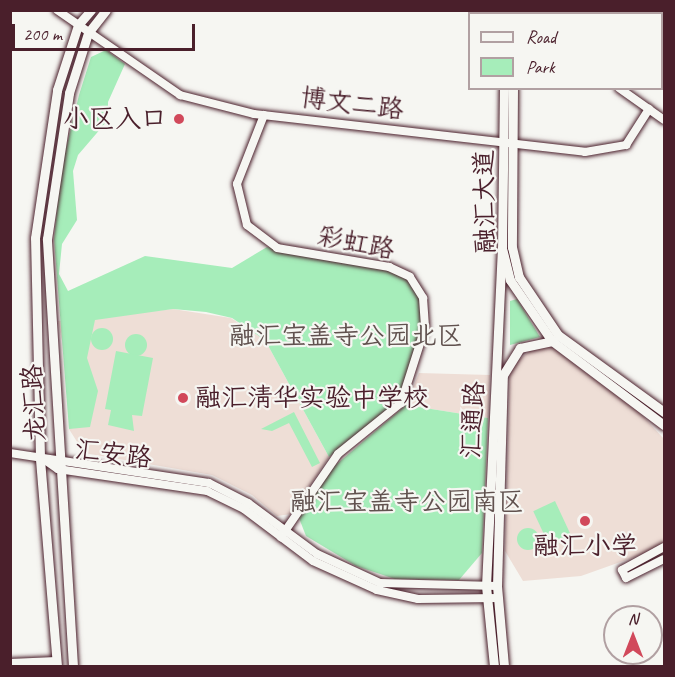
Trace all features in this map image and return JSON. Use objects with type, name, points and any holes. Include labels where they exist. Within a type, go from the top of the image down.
[{"type":"main road","points":[[78,25],[91,10]]},
{"type":"main road","points":[[88,33],[106,10]]},
{"type":"main road","name":"龙汇路","points":[[56,664],[40,457],[39,193],[57,90],[78,25]]},
{"type":"main road","name":"龙汇路","points":[[73,666],[58,464],[47,239],[54,169],[88,33]]},
{"type":"main road","name":"融汇大道","points":[[504,90],[509,144],[512,247],[529,296],[558,335],[664,412]]},
{"type":"main road","name":"融汇大道","points":[[513,90],[502,248],[510,280],[552,341],[664,425]]},
{"type":"main road","name":"汇通路","points":[[494,666],[486,586],[502,248]]},
{"type":"main road","name":"汇通路","points":[[504,666],[497,586],[503,375],[520,348],[552,341]]},
{"type":"street","name":"博文二路","points":[[57,10],[180,95],[264,115],[509,144],[611,150],[626,145],[649,109]]},
{"type":"street","points":[[622,90],[664,120]]},
{"type":"street","name":"彩虹路","points":[[264,115],[237,184],[247,225],[277,248],[388,267],[410,277],[423,298],[425,328],[400,403],[338,454],[283,534]]},
{"type":"street","name":"汇安路","points":[[10,453],[207,491],[244,509],[353,574],[380,583],[497,586]]},
{"type":"street","name":"汇安路","points":[[283,534],[313,561],[377,590],[418,599],[498,598]]},
{"type":"street","points":[[664,547],[624,574],[664,559]]},
{"type":"street","points":[[10,663],[56,664]]},
{"type":"shaded area","name":"融汇清华实验中学校","points":[[173,309],[231,318],[265,340],[329,457],[291,514],[277,516],[252,495],[212,475],[84,453],[69,429],[67,366],[58,321]]},
{"type":"shaded area","points":[[535,347],[552,347],[638,411],[664,439],[664,542],[657,549],[581,576],[523,581],[505,551],[510,367]]},
{"type":"shaded area","points":[[419,373],[490,375],[488,418],[406,405]]},
{"type":"green space","name":"融汇宝盖寺公园北区","points":[[106,50],[125,64],[108,102],[108,120],[78,155],[73,171],[77,220],[62,244],[59,274],[68,291],[145,256],[232,268],[267,247],[387,269],[407,279],[420,299],[422,327],[399,401],[329,457],[265,340],[232,318],[206,312],[173,309],[95,320],[87,358],[98,391],[90,427],[69,429],[54,239],[61,169],[79,95],[91,57]]},
{"type":"green space","points":[[517,299],[540,337],[510,345],[510,301]]},
{"type":"green space","points":[[102,328],[110,331],[113,339],[110,347],[102,350],[94,347],[91,339],[94,331]]},
{"type":"green space","points":[[136,334],[144,337],[147,345],[144,353],[136,356],[128,353],[125,345],[128,337]]},
{"type":"green space","points":[[116,351],[153,358],[142,416],[132,415],[134,431],[108,425],[111,410],[105,409]]},
{"type":"green space","name":"融汇宝盖寺公园南区","points":[[406,405],[488,418],[482,553],[459,580],[395,579],[356,566],[306,536],[299,518],[331,469]]},
{"type":"green space","points":[[294,412],[320,463],[312,467],[289,423],[272,431],[261,429]]},
{"type":"green space","points":[[555,501],[572,537],[550,547],[533,511]]},
{"type":"green space","points":[[528,528],[536,531],[539,539],[536,547],[528,550],[520,547],[517,539],[520,531]]},
{"type":"place","name":"小区入口","points":[[179,119]]},
{"type":"place","name":"融汇清华实验中学校","points":[[183,398]]},
{"type":"place","name":"融汇小学","points":[[585,521]]}]
